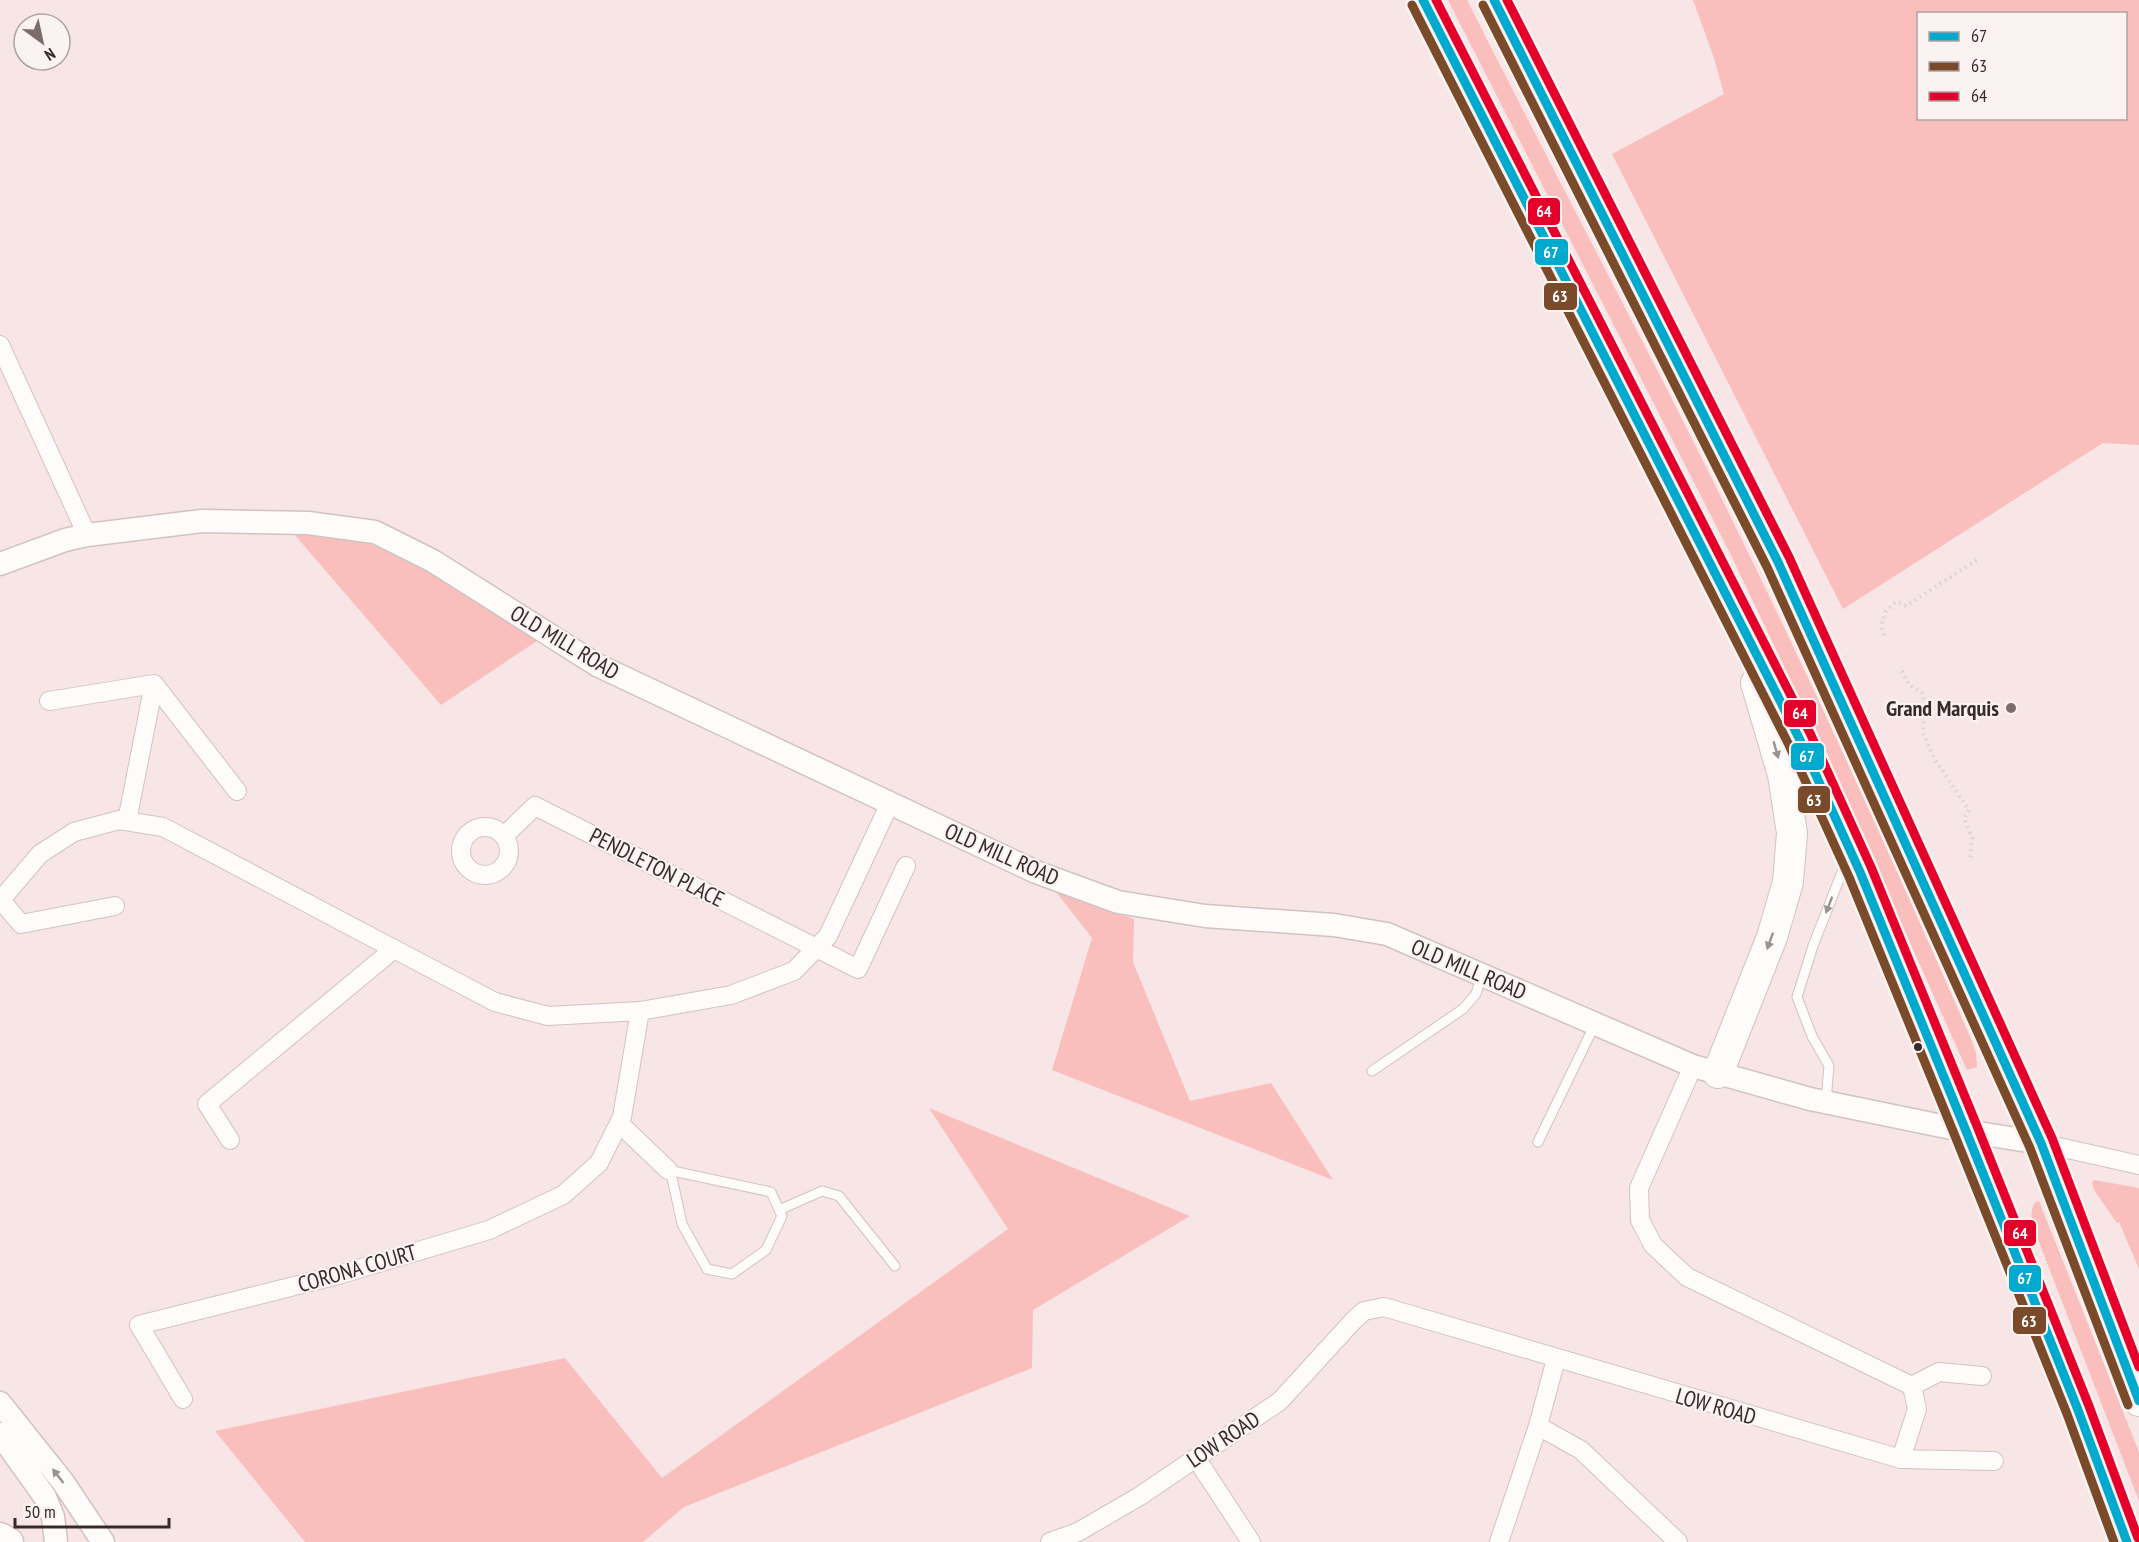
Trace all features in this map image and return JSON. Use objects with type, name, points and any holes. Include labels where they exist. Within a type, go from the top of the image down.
[{"type":"highway","points":[[1423,0],[1799,738],[1850,851],[1966,1131],[2078,1410],[2127,1542]]},
{"type":"highway","points":[[1494,0],[1778,562],[2041,1143],[2139,1401]]},
{"type":"highway","points":[[1706,1070],[1772,937],[1788,882],[1792,833],[1783,775],[1736,614]]},
{"type":"main road","points":[[0,1537],[9,1542]]},
{"type":"street","points":[[0,345],[87,535]]},
{"type":"street","name":"OLD MILL ROAD","points":[[0,564],[65,540],[87,535],[202,521],[308,523],[375,532],[433,561],[597,665],[1036,872],[1118,902],[1205,916],[1334,925],[1388,934],[1706,1070],[1826,1103],[1966,1131],[2041,1143]]},
{"type":"street","points":[[49,701],[154,684]]},
{"type":"street","points":[[154,684],[237,791]]},
{"type":"street","points":[[127,821],[154,684]]},
{"type":"street","points":[[115,906],[21,924],[0,900],[40,854],[74,832],[119,820],[163,827],[495,1002],[548,1016],[640,1011],[731,995],[794,971],[828,936],[890,802]]},
{"type":"street","name":"PENDLETON PLACE","points":[[504,836],[535,806],[858,969],[906,866]]},
{"type":"street","points":[[230,1140],[207,1104],[394,949]]},
{"type":"street","name":"CORONA COURT","points":[[183,1399],[139,1325],[338,1275],[489,1230],[563,1195],[599,1163],[622,1117],[640,1011]]},
{"type":"street","points":[[1706,1070],[1639,1188],[1640,1220],[1653,1245],[1687,1277],[1912,1386]]},
{"type":"street","points":[[619,1123],[668,1170]]},
{"type":"street","points":[[2041,1143],[2139,1165]]},
{"type":"street","name":"LOW ROAD","points":[[1050,1542],[1078,1532],[1140,1496],[1280,1401],[1364,1311],[1384,1308],[1901,1460],[1994,1461]]},
{"type":"street","points":[[1499,1542],[1538,1426],[1556,1359]]},
{"type":"street","points":[[1912,1386],[1939,1372],[1982,1376]]},
{"type":"street","points":[[1901,1460],[1917,1409],[1912,1386]]},
{"type":"street","points":[[0,1403],[63,1482],[103,1542]]},
{"type":"street","points":[[1538,1426],[1581,1450],[1678,1542]]},
{"type":"street","points":[[0,1434],[45,1497],[53,1516],[56,1542]]},
{"type":"street","points":[[1196,1458],[1251,1542]]},
{"type":"lane","points":[[1826,1103],[1829,1066],[1812,1036],[1797,997],[1813,946],[1850,851]]},
{"type":"lane","points":[[1372,1071],[1463,1009],[1476,994],[1482,974]]},
{"type":"lane","points":[[1538,1142],[1595,1024]]},
{"type":"lane","points":[[668,1170],[771,1192],[782,1216],[766,1250],[732,1274],[706,1269],[682,1224],[671,1173],[668,1170]]},
{"type":"lane","points":[[779,1210],[822,1191],[839,1196],[895,1266]]},
{"type":"path","points":[[1884,634],[1881,627],[1886,611],[1896,602],[1906,606],[1977,560]]},
{"type":"path","points":[[1902,671],[1910,685],[1922,693],[1925,702],[1923,733],[1935,760],[1969,810],[1964,818],[1972,838],[1970,860]]},
{"type":"shaded area","points":[[1448,0],[1467,0],[1729,513],[1836,737],[1904,888],[1971,1039],[1976,1053],[1977,1067],[1967,1070],[1822,746],[1729,551]]},
{"type":"shaded area","points":[[1693,0],[2139,0],[2139,445],[2103,443],[1843,609],[1612,154],[1724,94]]},
{"type":"shaded area","points":[[288,527],[362,540],[427,568],[537,641],[441,705]]},
{"type":"shaded area","points":[[1053,888],[1134,919],[1133,962],[1190,1101],[1271,1083],[1333,1180],[1052,1070],[1092,938]]},
{"type":"shaded area","points":[[929,1108],[1190,1216],[1033,1310],[1032,1368],[684,1507],[643,1542],[305,1542],[215,1431],[565,1358],[662,1478],[1008,1229]]},
{"type":"shaded area","points":[[2094,1180],[2139,1188],[2139,1269],[2119,1222],[2117,1223],[2094,1190],[2092,1183]]},
{"type":"shaded area","points":[[2039,1201],[2139,1452],[2139,1501],[2034,1229],[2033,1205]]},
{"type":"transit line","name":"67","points":[[1423,0],[1799,738],[1860,872],[1966,1131],[2078,1410],[2127,1542]]},
{"type":"transit line","name":"64","points":[[1436,0],[1810,733],[1871,867],[1977,1126],[2089,1406],[2138,1538]]},
{"type":"transit line","name":"67","points":[[1494,0],[1778,562],[2041,1143],[2139,1401]]},
{"type":"transit line","name":"64","points":[[1507,0],[1789,557],[2052,1138],[2139,1367]]},
{"type":"transit line","name":"63","points":[[1412,5],[1788,743],[1849,877],[1955,1136],[2067,1414],[2114,1542]]},
{"type":"transit line","name":"63","points":[[1483,5],[1767,567],[2030,1148],[2128,1405]]},
{"type":"place","name":"Grand Marquis","points":[[2011,708]]}]
